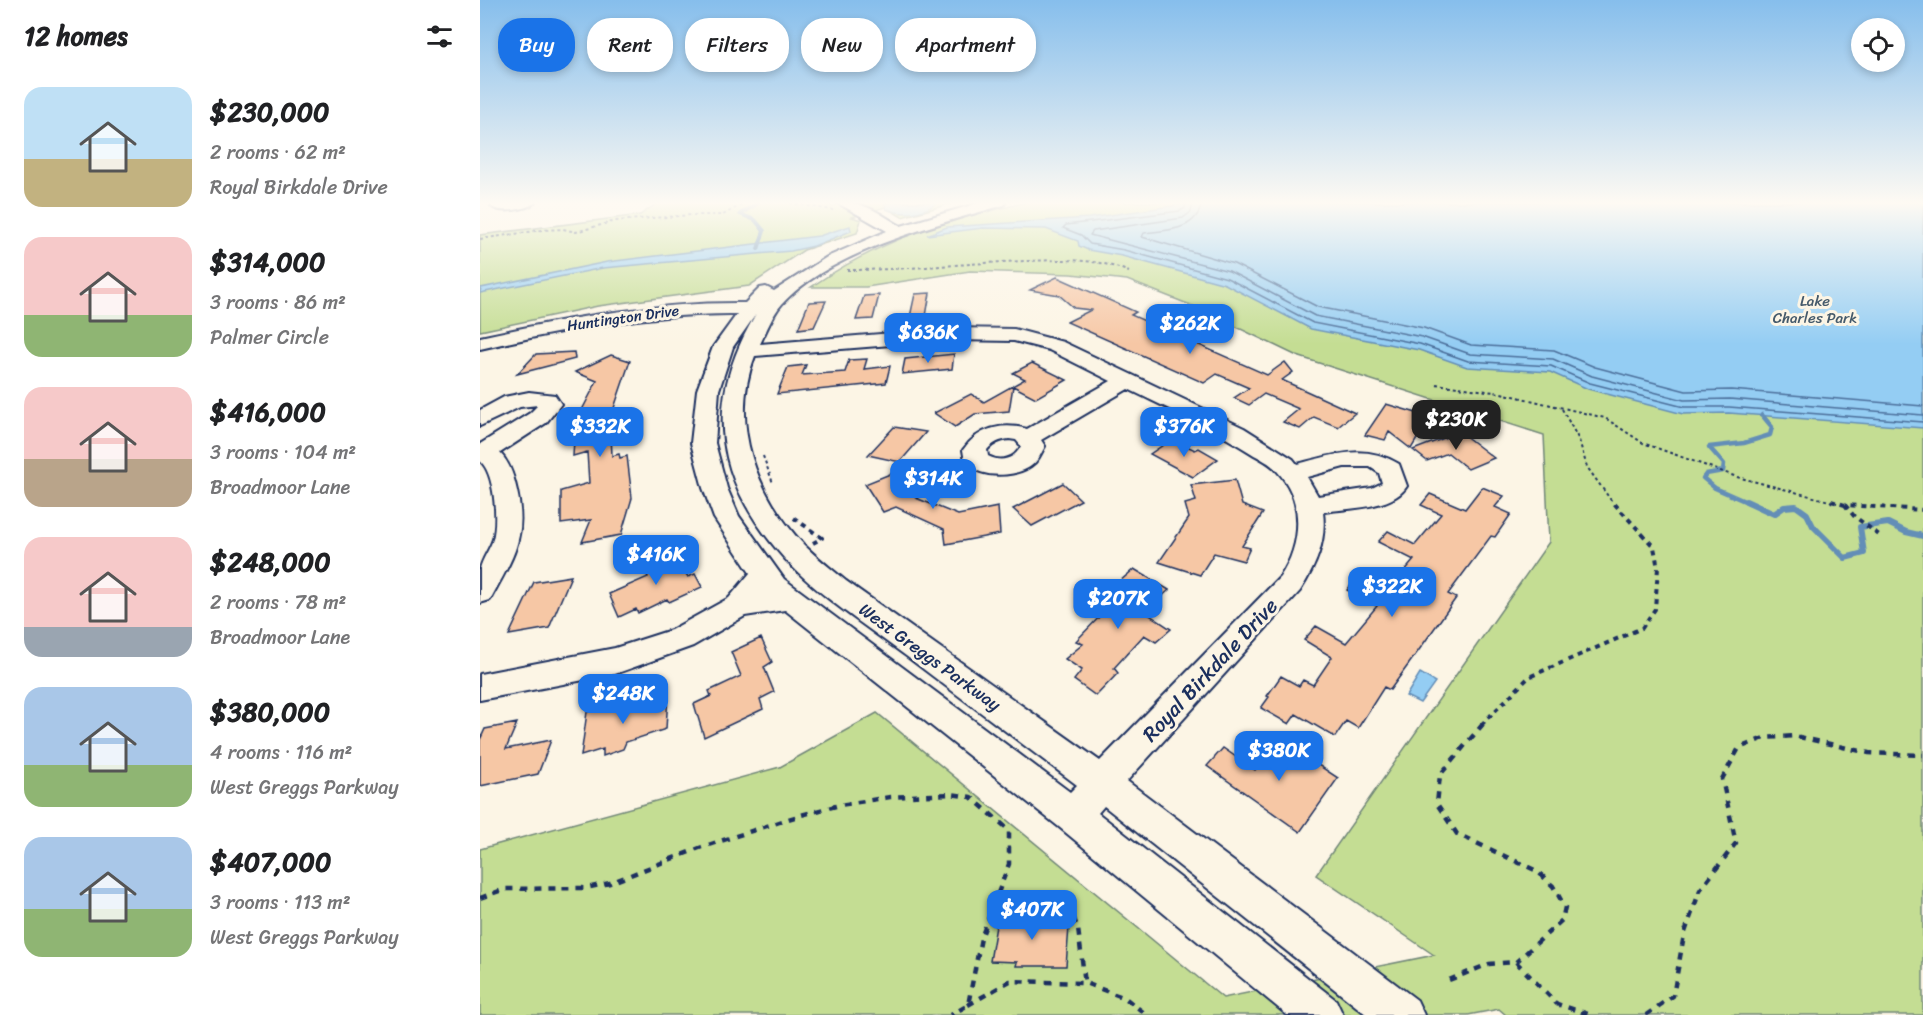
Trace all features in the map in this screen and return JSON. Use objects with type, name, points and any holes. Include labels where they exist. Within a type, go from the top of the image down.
[{"type":"street","name":"West Greggs Parkway","points":[[855,249],[818,268],[759,309],[723,348],[708,390],[703,443],[715,488],[727,518],[774,586],[1072,815],[1322,1015]]},
{"type":"street","name":"Huntington Drive","points":[[480,343],[586,321],[646,312],[702,308],[759,309]]},
{"type":"street","name":"West Greggs Parkway","points":[[759,309],[736,375],[731,410],[733,439],[742,471],[759,506],[795,552],[836,588],[1103,784],[1402,1015]]},
{"type":"street","name":"Royal Birkdale Drive","points":[[746,351],[953,334],[998,333],[1043,341],[1236,432],[1285,464],[1302,487],[1309,506],[1311,531],[1303,564],[1290,584],[1072,815]]},
{"type":"street","points":[[1028,438],[1128,380]]},
{"type":"street","points":[[480,418],[518,399],[536,397],[547,400],[550,404],[538,418],[482,452],[496,463],[504,488],[509,523],[500,556],[480,592]]},
{"type":"street","points":[[1292,473],[1344,460],[1375,460],[1390,469],[1395,486],[1378,495],[1309,506]]},
{"type":"street","points":[[739,606],[766,573]]},
{"type":"street","points":[[480,687],[615,661],[682,638],[739,606],[790,598]]},
{"type":"path","points":[[842,269],[895,270],[957,263],[1078,260],[1109,263],[1129,272]]},
{"type":"path","points":[[1436,384],[1501,393],[1605,418],[1643,442],[1737,477],[1845,505],[1923,510]]},
{"type":"path","points":[[1449,980],[1489,964],[1516,962],[1562,920],[1565,907],[1553,886],[1537,871],[1457,834],[1437,804],[1440,775],[1494,710],[1529,676],[1642,627],[1655,609],[1658,567],[1654,547],[1623,516],[1594,479],[1587,467],[1579,440],[1562,409]]},
{"type":"path","points":[[761,452],[772,476],[773,485]]},
{"type":"path","points":[[1845,505],[1854,516],[1879,535]]},
{"type":"path","points":[[793,517],[822,538],[804,548]]},
{"type":"path","points":[[1646,1015],[1673,996],[1684,934],[1700,890],[1736,843],[1722,779],[1739,748],[1764,738],[1795,736],[1869,753],[1923,755]]},
{"type":"path","points":[[480,898],[515,888],[586,888],[610,883],[702,847],[840,805],[890,797],[951,794],[971,797],[1009,830],[1009,864],[981,938],[968,1005]]},
{"type":"path","points":[[996,899],[1070,909],[1078,929],[1085,983]]},
{"type":"path","points":[[1516,962],[1557,1004],[1591,1015]]},
{"type":"path","points":[[951,1015],[1010,981],[1085,983],[1125,998],[1147,1015]]},
{"type":"green space","points":[[480,249],[806,249],[749,286],[598,306],[480,331]]},
{"type":"green space","name":"Lake Charles Park","points":[[877,249],[1923,249],[1923,1015],[1506,1015],[1499,1009],[1468,1015],[480,1015],[480,849],[780,767],[877,713],[1223,998],[1434,955],[1316,875],[1549,542],[1544,435],[1297,356],[1193,306],[1127,280],[1071,274],[970,271],[866,287],[811,287]]},
{"type":"water","points":[[710,249],[799,249],[603,268],[480,293],[481,288],[607,262]]},
{"type":"water","points":[[1923,249],[1923,428],[1729,413],[1683,414],[1588,389],[1550,372],[1467,367],[1419,350],[1311,329],[1225,284],[1122,256],[1088,250]]},
{"type":"water","points":[[1420,673],[1435,682],[1420,703],[1406,696]]},
{"type":"building","points":[[1057,277],[1136,312],[1131,315],[1267,375],[1285,362],[1293,372],[1282,380],[1355,413],[1338,427],[1314,417],[1300,429],[1283,422],[1299,409],[1264,394],[1249,405],[1234,398],[1249,388],[1217,374],[1204,383],[1067,322],[1091,310],[1074,308],[1059,295],[1030,290]]},
{"type":"building","points":[[930,293],[926,316],[910,317],[915,294]]},
{"type":"building","points":[[879,295],[873,319],[856,320],[864,296]]},
{"type":"building","points":[[826,301],[814,327],[798,329],[809,302]]},
{"type":"building","points":[[574,352],[575,359],[517,374],[536,354]]},
{"type":"building","points":[[954,354],[952,369],[902,374],[905,359]]},
{"type":"building","points":[[611,355],[630,361],[613,411],[610,411],[612,456],[619,454],[620,458],[627,456],[632,498],[621,535],[582,542],[591,520],[561,524],[561,491],[589,483],[587,452],[573,456],[574,440],[565,443],[597,381],[575,372]]},
{"type":"building","points":[[867,359],[864,369],[890,366],[886,383],[777,394],[788,367],[806,365],[802,375],[845,372],[849,360]]},
{"type":"building","points":[[1032,363],[1067,380],[1036,398],[1013,386],[1009,411],[975,414],[955,427],[934,413],[971,394],[984,402],[1025,379],[1013,373]]},
{"type":"building","points":[[1386,404],[1430,417],[1411,449],[1389,432],[1385,440],[1365,435]]},
{"type":"building","points":[[894,427],[926,432],[900,462],[868,455]]},
{"type":"building","points":[[1460,432],[1494,458],[1468,469],[1448,453],[1427,461],[1413,450]]},
{"type":"building","points":[[1172,439],[1195,450],[1199,448],[1218,459],[1193,477],[1150,454]]},
{"type":"building","points":[[900,470],[919,497],[916,498],[958,515],[998,507],[1000,534],[946,544],[944,529],[896,507],[883,512],[865,484]]},
{"type":"building","points":[[1235,480],[1242,505],[1263,513],[1242,546],[1250,548],[1244,561],[1214,553],[1200,575],[1159,562],[1189,518],[1185,504],[1196,501],[1191,485]]},
{"type":"building","points":[[1063,483],[1081,500],[1032,526],[1013,509]]},
{"type":"building","points":[[1482,487],[1504,496],[1495,507],[1511,514],[1495,537],[1491,536],[1448,594],[1456,598],[1390,690],[1384,687],[1358,728],[1346,721],[1335,737],[1296,714],[1289,724],[1261,708],[1281,676],[1299,686],[1303,680],[1313,685],[1332,657],[1304,640],[1316,626],[1346,643],[1377,606],[1347,590],[1357,578],[1386,593],[1414,560],[1378,542],[1388,531],[1415,545],[1441,514],[1421,505],[1430,494],[1465,509]]},
{"type":"building","points":[[673,552],[688,577],[695,574],[702,587],[669,602],[667,599],[638,613],[636,609],[619,617],[609,594],[648,577],[642,566]]},
{"type":"building","points":[[1134,569],[1169,590],[1145,612],[1171,629],[1156,642],[1144,635],[1114,668],[1118,673],[1096,696],[1074,680],[1082,670],[1065,659],[1083,644],[1076,641],[1106,610],[1095,603]]},
{"type":"building","points":[[571,576],[549,628],[509,635],[534,582]]},
{"type":"building","points":[[761,638],[772,662],[764,667],[774,692],[760,699],[763,709],[704,737],[694,704],[711,696],[709,691],[741,676],[731,652]]},
{"type":"building","points":[[668,695],[666,729],[626,742],[623,749],[603,756],[603,749],[581,756],[587,712],[627,700],[626,708]]},
{"type":"building","points":[[517,723],[506,749],[551,740],[538,774],[480,786],[480,740],[485,729]]},
{"type":"building","points":[[1280,740],[1338,778],[1300,832],[1207,766],[1223,748],[1255,770]]},
{"type":"building","points":[[1070,914],[1066,966],[1016,966],[1017,962],[990,961],[997,920],[1022,919],[1023,915]]},
{"type":"waterway","points":[[1749,503],[1715,488],[1703,478],[1706,474],[1723,471],[1724,464],[1709,447],[1744,443],[1770,435],[1772,427],[1762,415]]},
{"type":"waterway","points":[[1746,501],[1774,514],[1784,507],[1796,506],[1807,514],[1813,526],[1845,558],[1864,553],[1860,527],[1888,523],[1906,532],[1923,536]]}]
